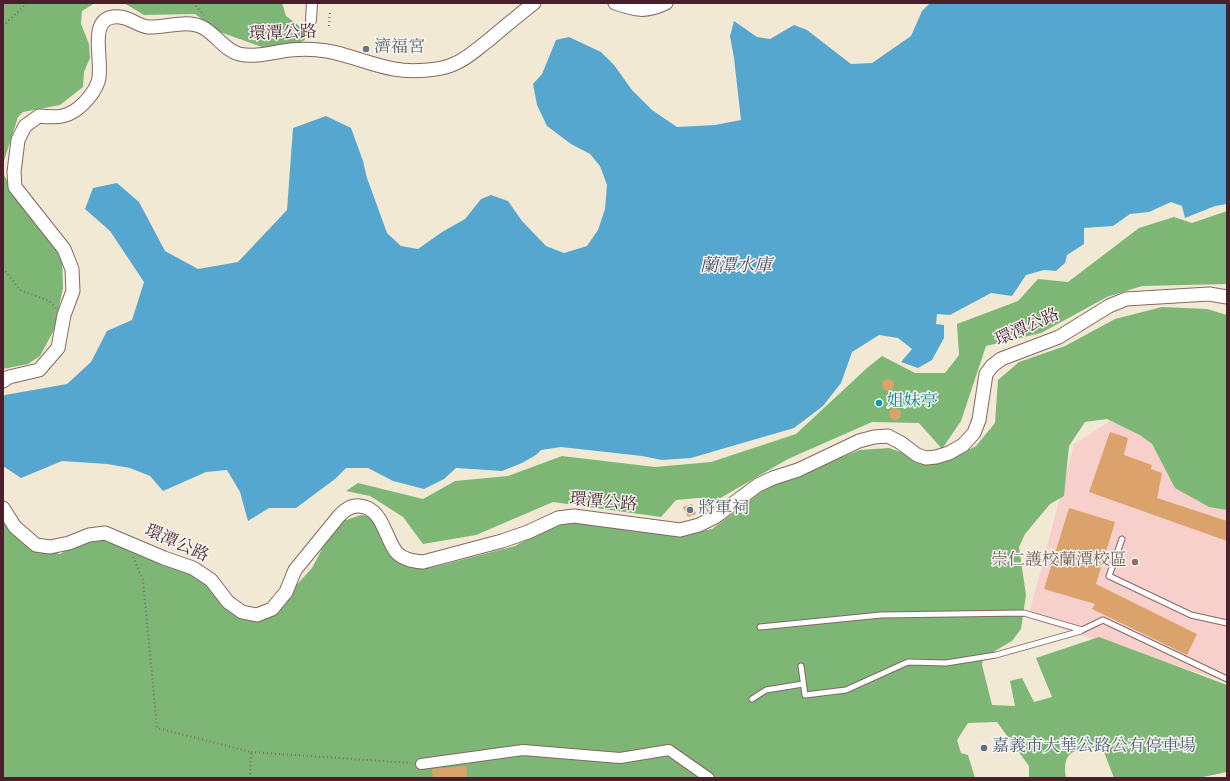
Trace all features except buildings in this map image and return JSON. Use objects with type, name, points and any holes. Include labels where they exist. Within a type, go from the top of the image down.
[{"type":"street","points":[[311,20],[312,3]]},
{"type":"street","name":"環潭公路","points":[[3,380],[9,377],[39,370],[58,348],[64,315],[73,292],[72,269],[64,249],[15,187],[14,172],[18,140],[25,126],[39,116],[54,118],[64,117],[80,108],[92,96],[99,80],[100,60],[98,33],[100,26],[108,18],[120,17],[133,20],[146,26],[157,27],[192,24],[204,28],[237,54],[250,56],[290,50],[327,51],[397,70],[434,70],[454,65],[472,53],[534,3]]},
{"type":"street","points":[[615,3],[635,10],[649,9],[666,3]]},
{"type":"street","name":"環潭公路","points":[[3,508],[15,527],[36,545],[50,547],[68,543],[89,535],[105,533],[194,568],[211,580],[228,602],[242,612],[258,615],[272,609],[286,592],[295,570],[338,516],[344,510],[354,505],[364,506],[371,510],[380,520],[398,553],[411,561],[423,562],[502,541],[528,532],[558,518],[574,516],[680,530],[699,525],[715,517],[758,485],[773,478],[798,470],[859,441],[874,437],[888,436],[901,443],[916,455],[926,458],[949,453],[962,445],[974,433],[979,420],[986,374],[992,366],[1001,359],[1059,337],[1109,306],[1126,299],[1209,294],[1227,297]]},
{"type":"street","points":[[421,764],[523,750],[620,758],[669,750],[709,778]]},
{"type":"lane","points":[[1122,538],[1109,576],[1191,615],[1227,623]]},
{"type":"lane","points":[[760,627],[881,615],[1024,613],[1082,630]]},
{"type":"lane","points":[[801,666],[805,695],[846,690],[908,662],[946,663],[996,655],[1082,630],[1103,620],[1227,679]]},
{"type":"lane","points":[[752,699],[766,690],[803,684]]},
{"type":"path","points":[[3,26],[26,3]]},
{"type":"path","points":[[193,3],[204,16]]},
{"type":"path","points":[[329,26],[330,10]]},
{"type":"path","points":[[310,50],[311,20]]},
{"type":"path","points":[[3,268],[20,290],[49,301]]},
{"type":"path","points":[[128,543],[142,580],[157,728],[251,752],[421,764]]},
{"type":"path","points":[[250,778],[251,752]]},
{"type":"shaded area","name":"崇仁護校蘭潭校區","points":[[1110,421],[1143,433],[1184,492],[1227,506],[1227,682],[1028,618],[1074,444]]},
{"type":"green space","points":[[3,3],[95,3],[82,11],[81,24],[89,44],[90,58],[84,72],[83,87],[60,105],[23,112],[18,117],[4,161],[4,175],[18,200],[62,255],[63,288],[54,330],[40,356],[28,364],[3,369]]},
{"type":"green space","points":[[124,3],[282,3],[286,16],[302,28],[305,40],[293,46],[262,47],[220,32],[195,14],[144,15]]},
{"type":"green space","points":[[1227,211],[1227,284],[1142,286],[1107,297],[1041,333],[986,346],[961,421],[942,449],[919,423],[872,422],[788,459],[717,500],[698,498],[676,500],[661,517],[553,502],[476,535],[423,544],[403,517],[370,496],[346,491],[358,483],[423,499],[455,481],[508,476],[562,456],[655,467],[711,462],[796,434],[882,356],[915,373],[945,373],[959,355],[957,324],[1018,301],[1038,279],[1068,282],[1139,228],[1174,217],[1192,223]]},
{"type":"green space","points":[[1162,307],[1207,309],[1227,315],[1227,510],[1209,507],[1175,488],[1152,444],[1140,435],[1107,419],[1085,422],[1069,446],[1064,496],[1050,504],[1025,534],[1019,547],[1026,595],[1021,629],[1012,641],[983,658],[982,665],[992,705],[1015,706],[1010,681],[1022,678],[1034,702],[1052,697],[1036,658],[1099,637],[1227,685],[1227,772],[1198,778],[1114,778],[1102,747],[1086,748],[1073,752],[1066,761],[1066,778],[1029,778],[1029,766],[997,722],[968,723],[957,740],[961,753],[968,755],[975,778],[3,778],[3,513],[33,545],[60,554],[85,538],[106,541],[193,573],[247,609],[268,607],[292,590],[312,568],[332,530],[343,521],[361,515],[374,517],[420,568],[434,567],[515,546],[560,521],[684,534],[712,529],[769,486],[860,450],[889,448],[930,462],[950,459],[976,446],[995,423],[998,380],[1019,362],[1065,346],[1115,319]]},
{"type":"water","name":"蘭潭水庫","points":[[930,3],[1227,3],[1227,204],[1215,206],[1185,218],[1182,206],[1171,202],[1149,212],[1130,214],[1113,226],[1084,228],[1084,244],[1067,255],[1065,263],[1056,271],[1044,270],[1026,275],[1012,296],[991,293],[950,315],[937,314],[936,324],[944,325],[944,338],[932,360],[918,368],[901,362],[912,349],[898,338],[879,335],[852,352],[841,383],[823,406],[794,428],[691,458],[662,460],[642,456],[561,447],[541,450],[536,455],[522,463],[502,471],[456,468],[444,479],[424,489],[393,481],[368,468],[346,468],[335,479],[296,508],[269,508],[248,521],[240,492],[227,470],[206,472],[163,491],[150,476],[130,468],[107,464],[62,461],[21,478],[3,466],[3,398],[5,395],[67,384],[91,362],[107,331],[132,320],[144,282],[110,231],[85,209],[93,188],[117,183],[139,202],[165,251],[198,269],[238,262],[287,210],[293,128],[326,116],[351,128],[387,233],[401,246],[418,249],[442,232],[465,219],[481,199],[491,195],[508,201],[522,221],[546,246],[564,253],[587,246],[598,230],[605,209],[607,185],[600,166],[590,154],[571,144],[547,126],[537,105],[533,84],[542,74],[556,40],[569,37],[601,52],[614,65],[632,90],[652,110],[677,127],[715,125],[741,120],[730,36],[734,21],[757,37],[770,39],[794,25],[807,30],[851,64],[872,63],[911,36],[922,11]]},
{"type":"place","name":"濟福宮","points":[[366,49]]},
{"type":"place","name":"姐妹亭","points":[[879,403]]},
{"type":"place","name":"將軍祠","points":[[690,510]]},
{"type":"place","name":"崇仁護校蘭潭校區","points":[[1135,562]]},
{"type":"place","name":"嘉義市大華公路公有停車場","points":[[984,748]]}]
